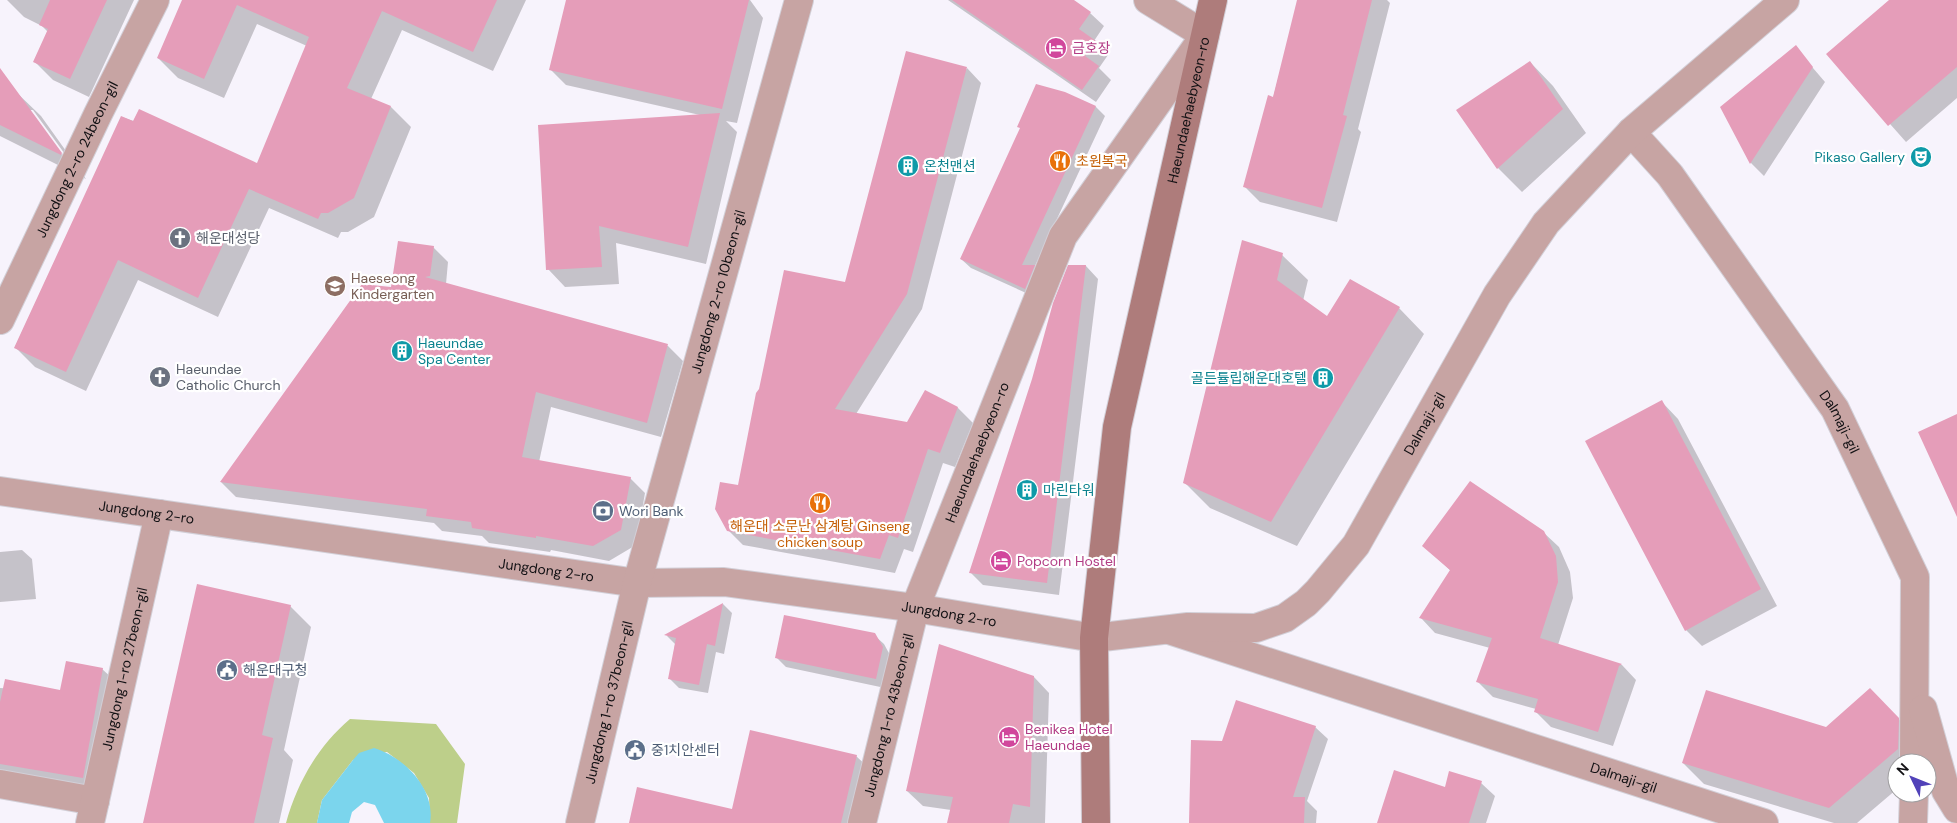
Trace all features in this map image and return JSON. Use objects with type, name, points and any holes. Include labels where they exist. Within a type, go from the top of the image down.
[{"type":"main road","points":[[1205,35],[1213,0]]},
{"type":"main road","name":"Haeundaehaebyeon-ro","points":[[1096,823],[1094,638],[1117,427],[1205,35]]},
{"type":"street","name":"Jungdong 2-ro 24beon-gil","points":[[0,320],[98,114],[156,0]]},
{"type":"street","name":"Jungdong 2-ro 10beon-gil","points":[[637,583],[798,0]]},
{"type":"street","points":[[1148,0],[1205,35]]},
{"type":"street","name":"Dalmaji-gil","points":[[1094,638],[1188,627],[1256,628],[1284,618],[1306,603],[1323,586],[1356,545],[1502,287],[1546,223],[1631,132],[1785,0]]},
{"type":"street","name":"Haeundaehaebyeon-ro","points":[[914,608],[1063,236],[1205,35]]},
{"type":"street","name":"Dalmaji-gil","points":[[1631,132],[1670,175],[1835,409],[1914,577],[1914,753]]},
{"type":"street","name":"Jungdong 2-ro","points":[[0,491],[637,583],[724,582],[914,608],[1094,638]]},
{"type":"street","name":"Jungdong 1-ro 27beon-gil","points":[[92,812],[159,514]]},
{"type":"street","name":"Jungdong 1-ro 37beon-gil","points":[[580,823],[637,583]]},
{"type":"street","name":"Jungdong 1-ro 43beon-gil","points":[[862,823],[914,608]]},
{"type":"street","name":"Dalmaji-gil","points":[[1169,630],[1764,823]]},
{"type":"street","points":[[1914,681],[1946,791],[1957,809]]},
{"type":"street","points":[[0,784],[92,812]]},
{"type":"street","points":[[1913,823],[1914,803]]},
{"type":"green space","points":[[350,719],[436,724],[465,764],[457,823],[430,823],[429,798],[414,773],[387,752],[353,760],[322,800],[317,823],[286,823],[296,794],[310,766],[328,741]]},
{"type":"water","points":[[374,748],[396,759],[416,776],[428,798],[431,810],[430,823],[384,823],[375,805],[364,802],[352,812],[349,823],[317,823],[322,800],[359,753]]},
{"type":"building","points":[[50,0],[107,0],[70,79],[33,62],[48,29],[39,25]]},
{"type":"building","points":[[182,0],[497,0],[473,52],[382,11],[347,88],[391,106],[354,198],[328,213],[321,213],[318,219],[249,189],[198,298],[118,260],[66,372],[14,348],[121,116],[133,121],[139,109],[257,163],[309,37],[237,5],[204,79],[157,58]]},
{"type":"building","points":[[566,0],[749,0],[722,109],[549,70]]},
{"type":"building","name":"금호장","points":[[952,0],[1074,0],[1091,12],[1079,29],[1096,41],[1085,56],[1099,66],[1082,90]]},
{"type":"building","points":[[1297,0],[1372,0],[1343,115],[1347,116],[1322,208],[1243,187],[1268,95],[1273,97]]},
{"type":"building","points":[[1889,0],[1957,0],[1957,67],[1888,126],[1826,54]]},
{"type":"building","points":[[1796,45],[1813,67],[1750,164],[1720,107]]},
{"type":"building","points":[[906,51],[967,67],[907,294],[835,409],[907,422],[925,390],[958,407],[940,453],[928,449],[898,538],[889,535],[880,559],[727,531],[715,509],[720,482],[738,485],[756,393],[759,389],[784,270],[845,282]]},
{"type":"building","points":[[1530,61],[1563,109],[1497,169],[1456,110]]},
{"type":"building","points":[[0,68],[62,153],[61,155],[0,125]]},
{"type":"building","points":[[1036,84],[1065,92],[1096,106],[1022,265],[1035,265],[1025,289],[960,259],[1020,128],[1017,127]]},
{"type":"building","points":[[720,113],[688,247],[599,226],[602,267],[546,270],[538,125]]},
{"type":"building","name":"골든튤립해운대호텔","points":[[1242,240],[1283,253],[1277,280],[1327,316],[1350,279],[1400,307],[1271,522],[1183,483]]},
{"type":"building","points":[[398,241],[434,246],[430,276],[425,277],[668,344],[647,423],[536,392],[522,457],[631,477],[621,530],[593,546],[536,536],[536,538],[472,528],[471,522],[426,516],[427,509],[220,482],[362,284],[391,287]]},
{"type":"building","name":"마린타워","points":[[1068,265],[1086,265],[1047,583],[969,573],[1032,379],[1053,303]]},
{"type":"building","points":[[1662,400],[1761,589],[1685,631],[1585,441]]},
{"type":"building","points":[[1957,414],[1957,517],[1918,432]]},
{"type":"building","points":[[1470,481],[1544,531],[1556,556],[1558,582],[1540,638],[1622,664],[1619,666],[1598,732],[1534,712],[1538,699],[1476,682],[1492,638],[1419,618],[1450,570],[1422,546]]},
{"type":"building","name":"해운대구청","points":[[197,584],[291,605],[262,735],[273,738],[254,823],[143,823]]},
{"type":"building","points":[[723,603],[715,646],[707,644],[699,685],[668,679],[676,638],[664,635]]},
{"type":"building","points":[[784,615],[875,633],[883,647],[876,679],[775,658]]},
{"type":"building","points":[[939,644],[1034,676],[1030,807],[1013,804],[1009,823],[947,823],[953,797],[906,791]]},
{"type":"building","points":[[66,661],[103,668],[83,778],[0,764],[0,702],[5,679],[60,690]]},
{"type":"building","points":[[1870,688],[1899,718],[1898,749],[1893,753],[1887,753],[1887,758],[1829,808],[1682,763],[1706,690],[1826,727]]},
{"type":"building","points":[[1236,700],[1316,726],[1293,797],[1305,797],[1304,823],[1189,823],[1191,740],[1222,741]]},
{"type":"building","points":[[750,730],[857,755],[841,823],[629,823],[637,787],[732,809]]},
{"type":"building","points":[[1394,770],[1445,787],[1449,771],[1482,781],[1469,823],[1377,823]]},
{"type":"place","name":"금호장","points":[[1056,48]]},
{"type":"place","name":"Pikaso Gallery","points":[[1921,157]]},
{"type":"place","name":"초원복국","points":[[1060,161]]},
{"type":"place","name":"온천맨션","points":[[908,166]]},
{"type":"place","name":"해운대성당","points":[[180,238]]},
{"type":"place","name":"Haeseong Kindergarten","points":[[335,286]]},
{"type":"place","name":"Haeundae Spa Center","points":[[402,351]]},
{"type":"place","name":"Haeundae Catholic Church","points":[[160,377]]},
{"type":"place","name":"골든튤립해운대호텔","points":[[1323,378]]},
{"type":"place","name":"마린타워","points":[[1027,490]]},
{"type":"place","name":"해운대 소문난 삼계탕 Ginseng chicken soup","points":[[820,503]]},
{"type":"place","name":"Wori Bank","points":[[603,511]]},
{"type":"place","name":"Popcorn Hostel","points":[[1001,561]]},
{"type":"place","name":"해운대구청","points":[[227,670]]},
{"type":"place","name":"Benikea Hotel Haeundae","points":[[1009,737]]},
{"type":"place","name":"중1치안센터","points":[[635,750]]}]
